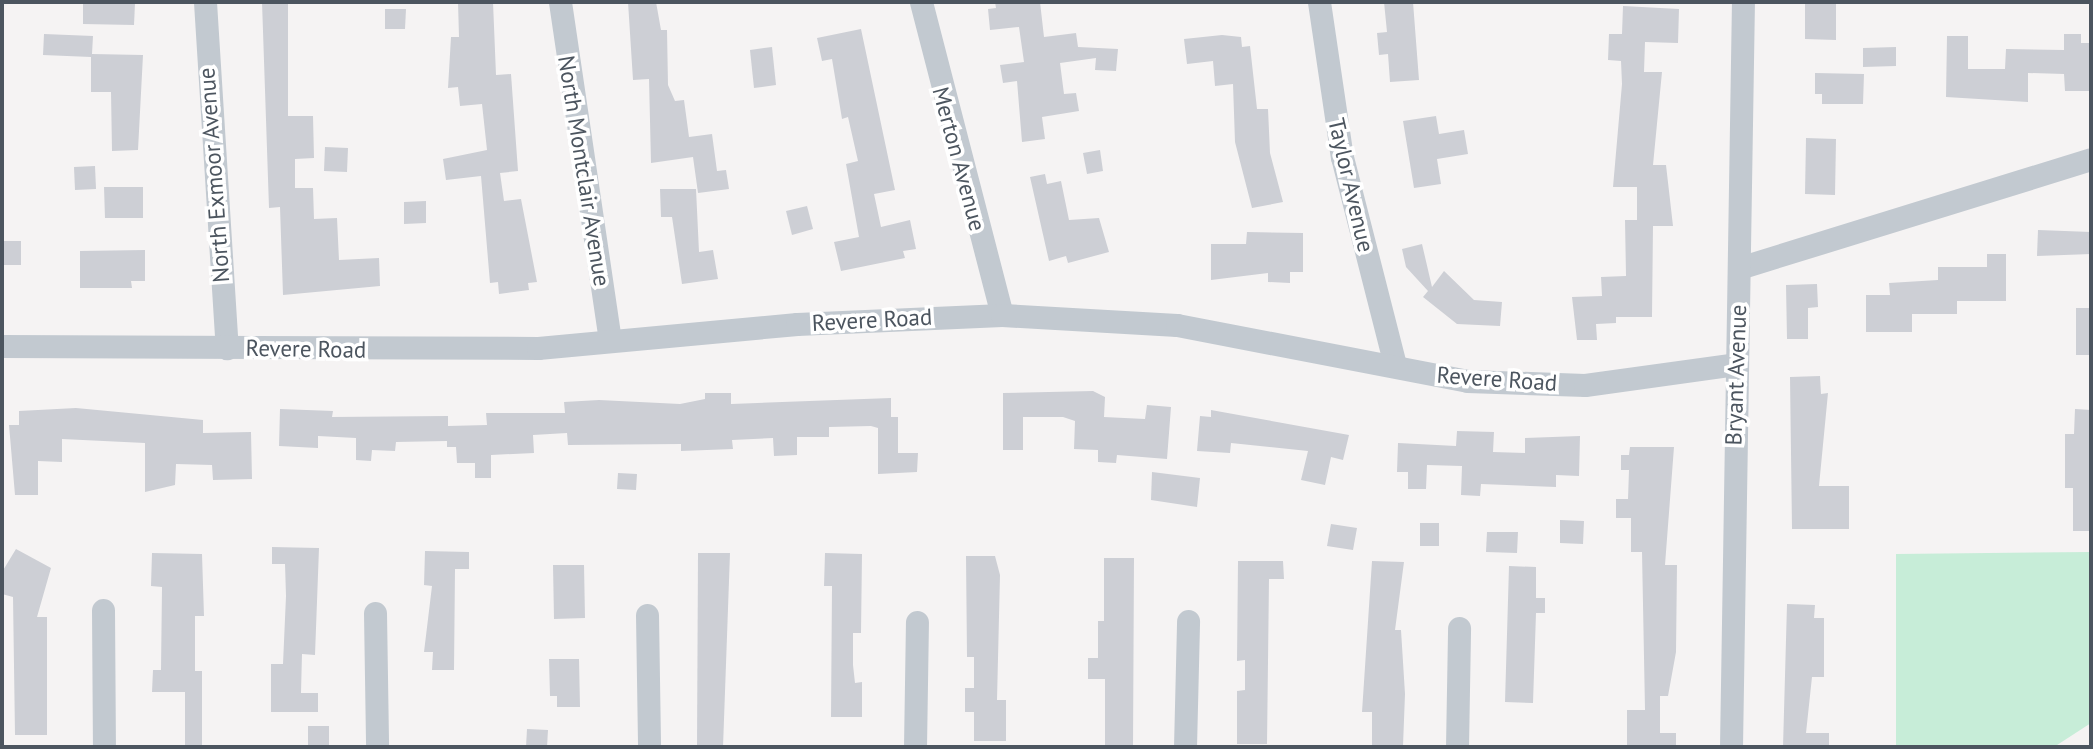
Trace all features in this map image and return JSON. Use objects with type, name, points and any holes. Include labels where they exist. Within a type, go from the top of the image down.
[{"type":"street","name":"North Exmoor Avenue","points":[[205,2],[211,175],[227,348]]},
{"type":"street","name":"North Montclair Avenue","points":[[560,2],[610,340]]},
{"type":"street","name":"Merton Avenue","points":[[921,2],[1002,315]]},
{"type":"street","name":"Taylor Avenue","points":[[1319,2],[1342,156],[1395,365]]},
{"type":"street","name":"Bryant Avenue","points":[[1731,747],[1743,2]]},
{"type":"street","points":[[1739,268],[2091,159]]},
{"type":"street","name":"Revere Road","points":[[2,346],[435,350],[1002,315],[1177,325],[1395,365],[1454,379],[1585,385],[1736,364]]},
{"type":"street","points":[[103,610],[104,747]]},
{"type":"street","points":[[375,613],[377,747]]},
{"type":"street","points":[[647,615],[649,747]]},
{"type":"street","points":[[1185,747],[1188,621]]},
{"type":"street","points":[[915,747],[916,622]]},
{"type":"street","points":[[1457,747],[1459,628]]},
{"type":"green space","points":[[2091,552],[2091,723],[2054,747],[1896,747],[1896,554]]},
{"type":"building","points":[[83,2],[135,3],[134,25],[83,24]]},
{"type":"building","points":[[262,2],[288,2],[288,116],[313,116],[314,158],[295,159],[295,188],[313,188],[314,219],[337,218],[339,260],[379,258],[380,286],[283,295],[280,207],[269,208]]},
{"type":"building","points":[[458,2],[493,2],[496,75],[511,74],[518,171],[500,173],[504,201],[521,199],[537,282],[528,283],[529,290],[499,294],[498,282],[490,283],[481,176],[446,180],[443,159],[487,150],[482,104],[460,106],[458,87],[448,88],[451,37],[459,37]]},
{"type":"building","points":[[628,2],[656,2],[661,30],[667,30],[668,85],[675,101],[684,100],[689,137],[712,134],[717,171],[726,170],[729,189],[698,193],[693,157],[651,163],[649,79],[633,80]]},
{"type":"building","points":[[995,2],[1040,2],[1044,37],[1076,33],[1078,47],[1118,49],[1116,71],[1095,70],[1096,58],[1060,63],[1064,94],[1076,93],[1079,111],[1042,117],[1045,139],[1022,142],[1017,81],[1003,83],[1000,65],[1024,62],[1019,27],[990,30],[988,9],[996,8]]},
{"type":"building","points":[[1384,2],[1413,2],[1419,80],[1390,82],[1388,54],[1379,55],[1377,33],[1387,32]]},
{"type":"building","points":[[1805,2],[1836,2],[1836,40],[1805,39]]},
{"type":"building","points":[[1623,6],[1679,9],[1678,43],[1645,42],[1644,72],[1662,72],[1653,165],[1666,165],[1673,226],[1653,226],[1652,317],[1616,317],[1616,323],[1596,324],[1597,340],[1577,340],[1572,297],[1602,296],[1601,277],[1626,276],[1625,220],[1637,220],[1637,187],[1613,187],[1622,84],[1621,61],[1608,60],[1609,34],[1622,34]]},
{"type":"building","points":[[385,9],[406,9],[405,29],[385,29]]},
{"type":"building","points":[[861,29],[895,190],[874,194],[881,227],[910,220],[916,249],[903,251],[905,258],[841,271],[834,242],[859,237],[846,164],[858,161],[848,117],[842,119],[832,59],[822,61],[817,38]]},
{"type":"building","points":[[44,34],[93,36],[92,54],[143,55],[138,150],[112,151],[111,92],[91,92],[91,57],[43,55]]},
{"type":"building","points":[[2064,34],[2081,34],[2081,43],[2091,43],[2089,91],[2065,91],[2064,74],[2028,73],[2028,102],[1946,97],[1947,36],[1968,36],[1968,69],[2005,69],[2006,49],[2064,50]]},
{"type":"building","points":[[1222,35],[1241,37],[1242,47],[1250,46],[1257,109],[1268,109],[1270,153],[1283,202],[1252,208],[1235,142],[1233,84],[1215,86],[1213,61],[1187,64],[1184,39]]},
{"type":"building","points":[[772,47],[776,85],[754,88],[750,50]]},
{"type":"building","points":[[1896,47],[1896,66],[1863,67],[1863,48]]},
{"type":"building","points":[[1815,73],[1864,74],[1863,104],[1822,104],[1822,94],[1815,94]]},
{"type":"building","points":[[1436,116],[1439,134],[1464,130],[1468,154],[1437,159],[1441,184],[1414,188],[1403,121]]},
{"type":"building","points":[[1806,138],[1836,139],[1835,195],[1805,194]]},
{"type":"building","points":[[325,147],[348,148],[347,172],[324,171]]},
{"type":"building","points":[[1100,150],[1103,171],[1087,174],[1083,153]]},
{"type":"building","points":[[95,166],[96,189],[75,190],[74,167]]},
{"type":"building","points":[[1045,174],[1047,184],[1061,181],[1069,220],[1099,218],[1109,252],[1068,263],[1066,256],[1049,261],[1030,177]]},
{"type":"building","points":[[104,187],[143,187],[143,218],[105,218]]},
{"type":"building","points":[[660,189],[696,189],[699,252],[713,250],[718,279],[682,284],[672,217],[661,217]]},
{"type":"building","points":[[426,201],[426,223],[404,224],[404,202]]},
{"type":"building","points":[[807,206],[813,229],[792,235],[786,211]]},
{"type":"building","points":[[2038,230],[2091,232],[2091,254],[2037,256]]},
{"type":"building","points":[[1247,232],[1303,233],[1303,272],[1290,272],[1290,283],[1268,282],[1268,273],[1211,280],[1211,244],[1246,244]]},
{"type":"building","points":[[2,241],[21,241],[21,265],[2,265]]},
{"type":"building","points":[[1422,244],[1432,287],[1444,271],[1474,300],[1502,302],[1500,326],[1457,324],[1423,297],[1428,291],[1406,267],[1402,249]]},
{"type":"building","points":[[145,250],[145,281],[131,281],[132,288],[80,288],[80,251]]},
{"type":"building","points":[[1987,254],[2006,254],[2006,301],[1957,301],[1957,314],[1912,314],[1912,332],[1866,332],[1866,295],[1890,295],[1889,283],[1938,280],[1938,267],[1987,267]]},
{"type":"building","points":[[1817,284],[1818,307],[1808,308],[1808,339],[1787,339],[1786,285]]},
{"type":"building","points":[[2076,308],[2091,308],[2091,355],[2076,355]]},
{"type":"building","points":[[1820,376],[1821,394],[1828,393],[1819,486],[1849,486],[1849,529],[1792,529],[1790,377]]},
{"type":"building","points":[[1093,391],[1105,397],[1104,417],[1145,419],[1147,405],[1171,407],[1167,459],[1117,455],[1116,463],[1098,462],[1098,450],[1074,449],[1075,421],[1063,417],[1023,417],[1023,450],[1003,450],[1003,393]]},
{"type":"building","points":[[705,393],[731,393],[731,404],[891,398],[891,417],[898,417],[898,453],[918,453],[917,472],[878,474],[878,428],[871,426],[829,427],[829,437],[797,437],[797,455],[774,456],[773,438],[732,440],[733,449],[681,451],[681,444],[568,445],[567,433],[533,435],[534,453],[491,455],[491,478],[475,478],[475,463],[457,463],[456,447],[447,447],[447,441],[396,442],[395,451],[372,450],[371,461],[356,460],[356,438],[318,436],[318,448],[279,446],[280,409],[333,411],[332,417],[448,416],[448,426],[487,425],[486,413],[565,413],[564,402],[599,400],[680,404],[705,399]]},
{"type":"building","points":[[76,408],[203,420],[203,433],[251,432],[252,479],[213,480],[212,465],[176,464],[175,485],[145,492],[145,443],[62,439],[62,462],[38,461],[38,495],[15,495],[9,425],[19,425],[19,411]]},
{"type":"building","points":[[2075,409],[2091,410],[2091,531],[2073,531],[2073,488],[2065,488],[2065,434],[2074,434]]},
{"type":"building","points":[[1211,410],[1349,435],[1343,460],[1331,457],[1325,485],[1301,480],[1308,451],[1231,443],[1230,453],[1197,451],[1200,416],[1211,417]]},
{"type":"building","points":[[1457,431],[1494,432],[1493,452],[1525,453],[1525,438],[1580,436],[1579,476],[1556,475],[1556,487],[1481,484],[1480,496],[1461,495],[1462,466],[1427,465],[1426,489],[1408,489],[1408,472],[1397,472],[1398,443],[1456,446]]},
{"type":"building","points":[[1630,447],[1674,447],[1665,565],[1677,565],[1676,652],[1668,696],[1660,696],[1660,733],[1676,733],[1676,747],[1627,747],[1627,710],[1645,710],[1642,552],[1631,552],[1631,518],[1616,518],[1616,499],[1628,499],[1629,470],[1621,470],[1621,455],[1629,455]]},
{"type":"building","points":[[1152,472],[1200,478],[1197,507],[1151,500]]},
{"type":"building","points":[[618,473],[637,474],[636,490],[617,489]]},
{"type":"building","points":[[1560,520],[1584,521],[1583,544],[1560,543]]},
{"type":"building","points":[[1420,523],[1439,523],[1439,546],[1420,546]]},
{"type":"building","points":[[1331,524],[1357,528],[1353,550],[1327,546]]},
{"type":"building","points":[[1487,532],[1518,532],[1517,553],[1486,552]]},
{"type":"building","points":[[272,547],[319,548],[315,655],[302,654],[301,693],[318,693],[318,712],[271,712],[271,664],[283,664],[286,596],[285,564],[272,564]]},
{"type":"building","points":[[16,549],[51,568],[37,617],[47,617],[47,735],[15,735],[13,597],[2,594],[2,572]]},
{"type":"building","points":[[425,551],[469,552],[469,569],[455,569],[454,670],[432,670],[433,652],[424,652],[432,586],[424,585]]},
{"type":"building","points":[[152,553],[202,554],[204,616],[195,616],[195,671],[202,671],[202,747],[185,747],[185,692],[152,692],[153,670],[161,670],[162,587],[151,586]]},
{"type":"building","points":[[698,553],[730,553],[723,747],[697,747]]},
{"type":"building","points":[[825,553],[862,554],[861,633],[853,633],[853,665],[855,683],[862,682],[862,717],[831,717],[832,586],[824,586]]},
{"type":"building","points":[[966,556],[995,556],[1000,575],[997,700],[1006,700],[1006,741],[974,741],[974,712],[965,712],[965,688],[974,688],[974,657],[967,657]]},
{"type":"building","points":[[1104,558],[1134,558],[1133,747],[1105,747],[1105,679],[1088,679],[1088,658],[1098,658],[1098,621],[1104,621]]},
{"type":"building","points":[[1238,561],[1283,561],[1284,579],[1269,579],[1267,744],[1237,744],[1237,691],[1245,690],[1245,660],[1237,661]]},
{"type":"building","points":[[1372,561],[1404,562],[1395,630],[1401,630],[1405,694],[1403,746],[1372,746],[1372,712],[1362,712]]},
{"type":"building","points":[[553,565],[584,565],[585,618],[554,619]]},
{"type":"building","points":[[1509,566],[1536,567],[1536,598],[1545,598],[1545,613],[1536,613],[1533,703],[1505,702]]},
{"type":"building","points":[[1787,604],[1815,605],[1814,618],[1824,618],[1824,677],[1812,677],[1806,733],[1829,733],[1829,747],[1783,747]]},
{"type":"building","points":[[549,659],[579,659],[580,707],[557,707],[557,696],[550,696]]},
{"type":"building","points":[[308,726],[329,726],[329,745],[308,745]]},
{"type":"building","points":[[527,729],[548,730],[547,747],[526,747]]}]
